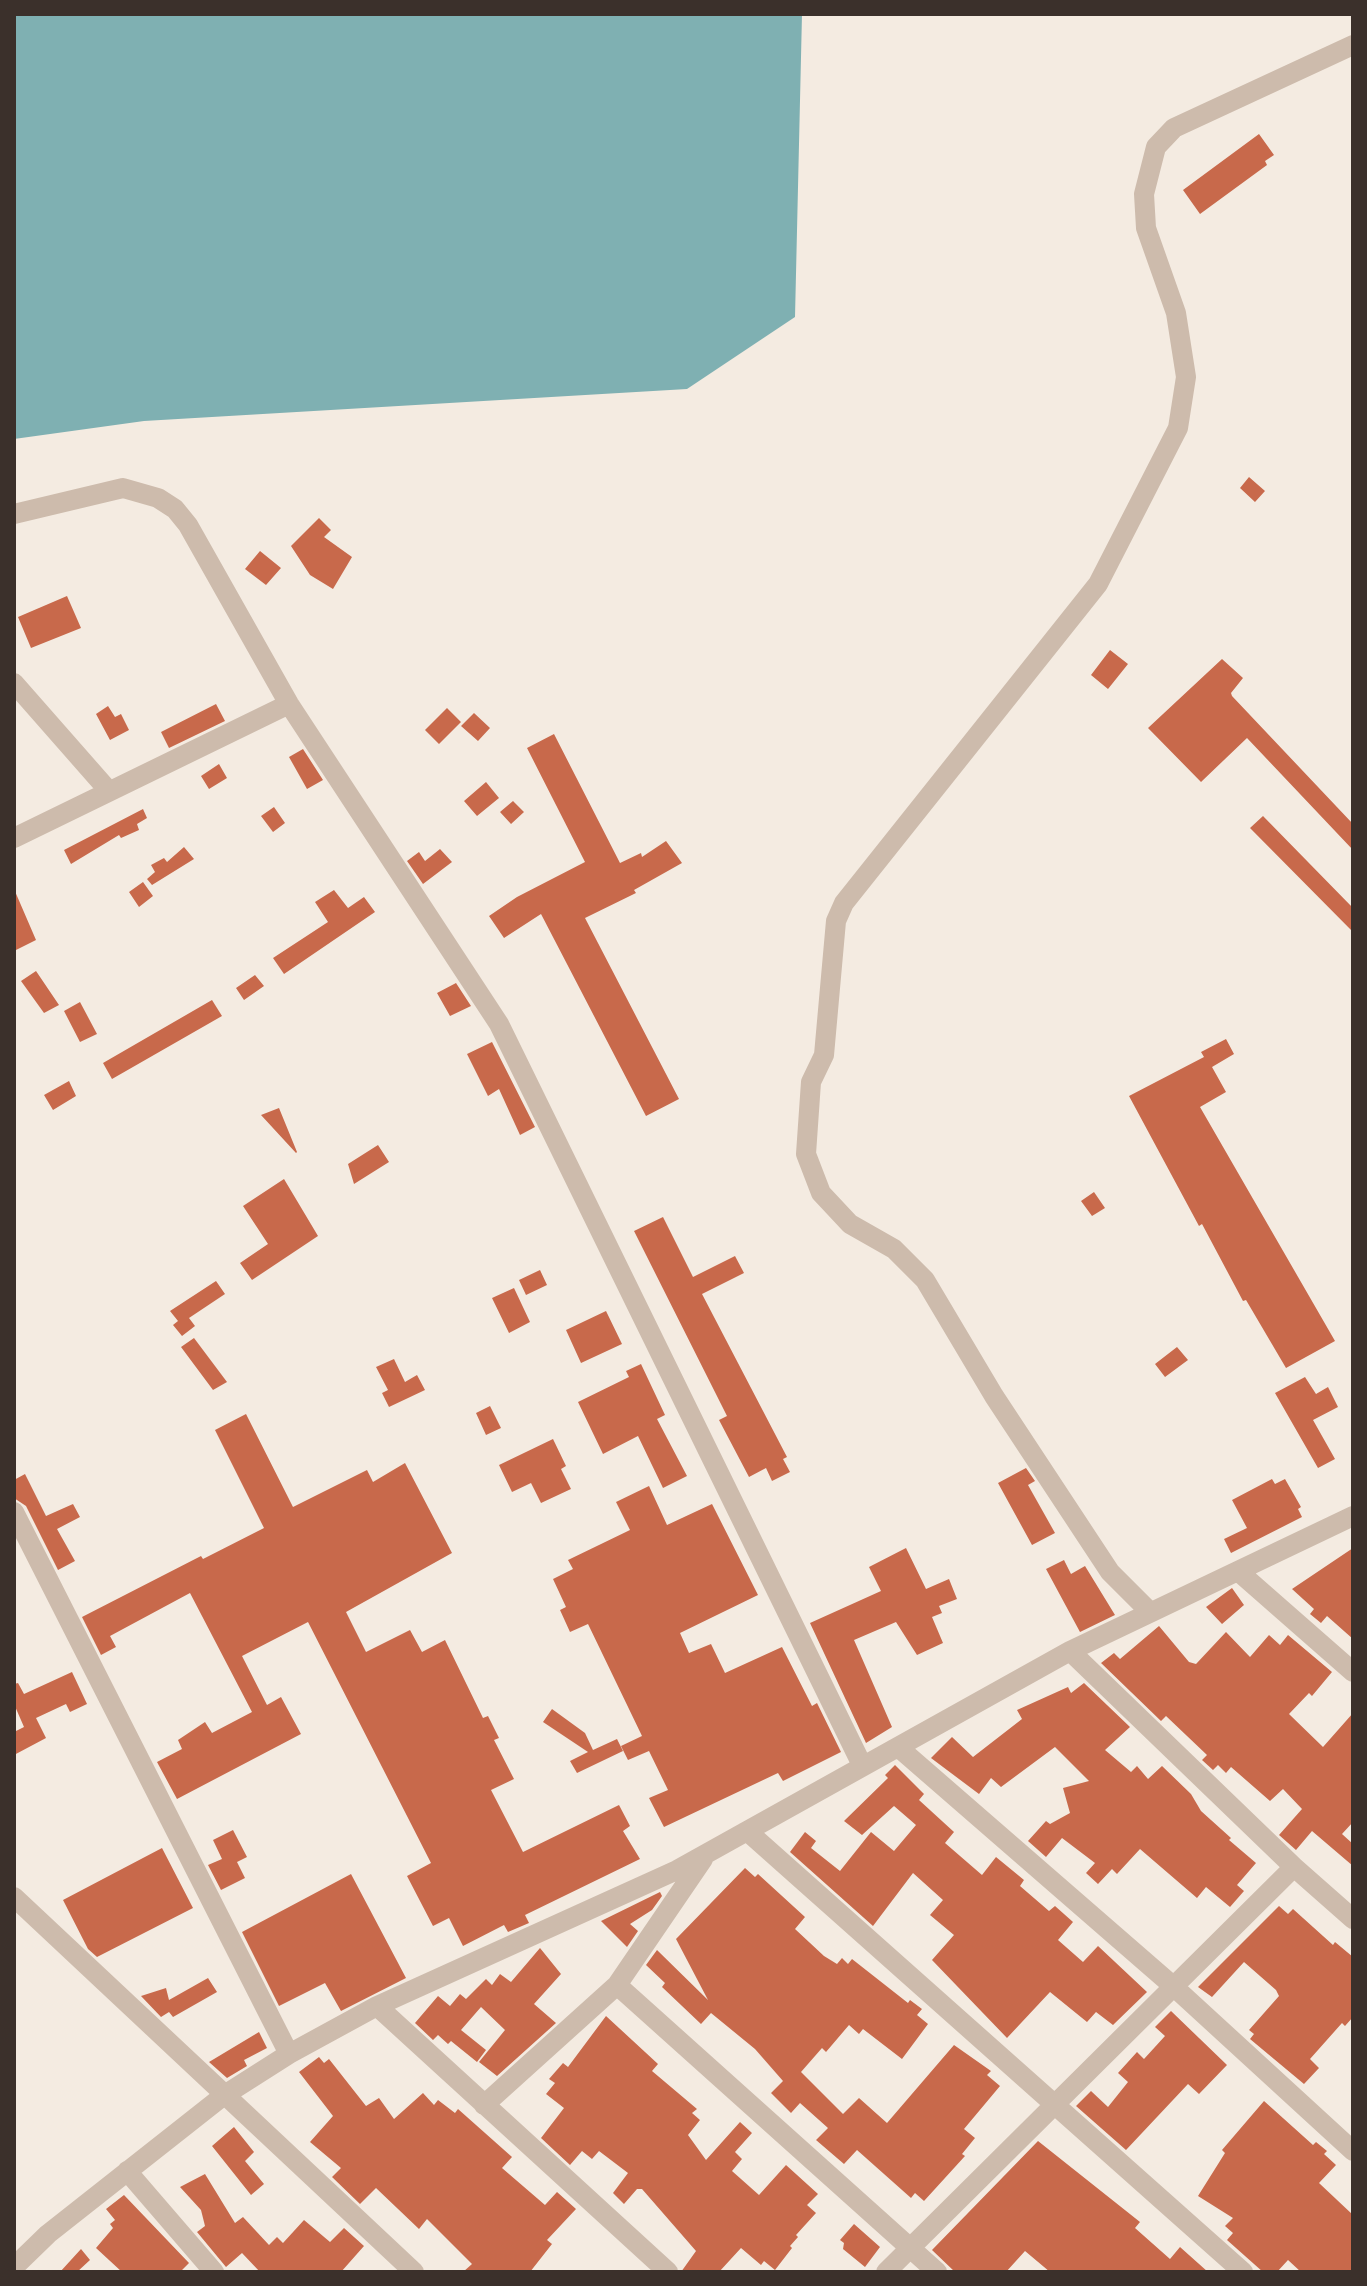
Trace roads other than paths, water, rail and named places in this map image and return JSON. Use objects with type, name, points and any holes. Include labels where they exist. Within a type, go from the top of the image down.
[{"type":"street","points":[[1149,1611],[1110,1572],[994,1396],[925,1280],[894,1249],[850,1224],[821,1193],[806,1154],[811,1082],[824,1055],[836,921],[844,903],[1098,584],[1178,428],[1186,377],[1178,326],[1146,228],[1144,194],[1156,147],[1174,128],[1353,45]]},
{"type":"street","points":[[14,514],[123,488],[166,503],[188,525],[289,704],[499,1024],[862,1765]]},
{"type":"street","points":[[14,683],[108,790]]},
{"type":"street","points":[[14,838],[289,704]]},
{"type":"street","points":[[14,1512],[289,2054]]},
{"type":"street","points":[[14,2267],[127,2171],[223,2096],[289,2054],[377,2006],[705,1855],[1070,1651],[1353,1516]]},
{"type":"street","points":[[1239,1572],[1353,1672]]},
{"type":"street","points":[[1070,1651],[1294,1867],[1353,1919]]},
{"type":"street","points":[[898,1747],[1173,1986],[1352,2147]]},
{"type":"street","points":[[747,1831],[1055,2104],[1231,2268]]},
{"type":"street","points":[[484,2105],[617,1985],[705,1855]]},
{"type":"street","points":[[886,2272],[1294,1867]]},
{"type":"street","points":[[14,1897],[414,2272]]},
{"type":"street","points":[[617,1985],[937,2272]]},
{"type":"street","points":[[377,2006],[668,2272]]},
{"type":"street","points":[[127,2171],[214,2272]]},
{"type":"water","points":[[14,14],[802,14],[795,317],[687,389],[144,421],[14,439]]}]
